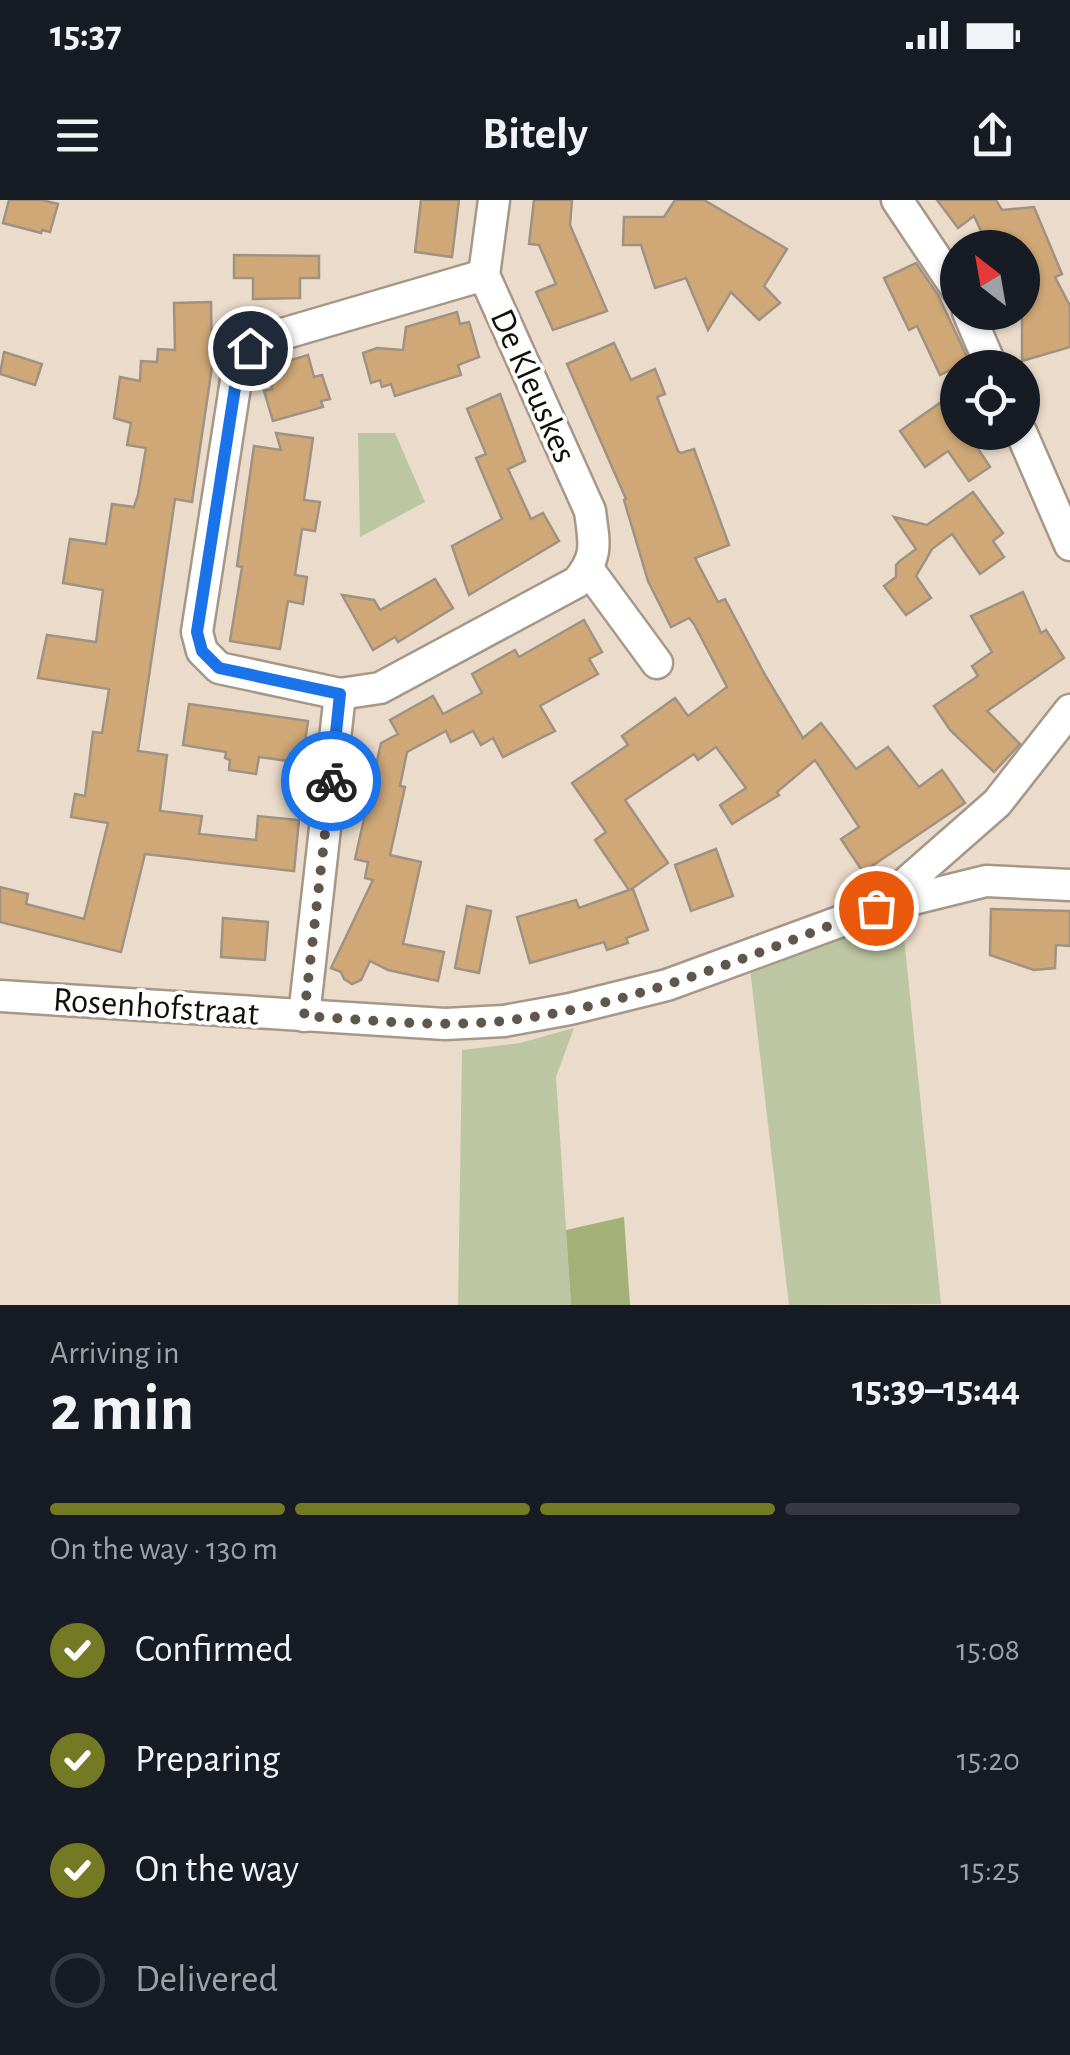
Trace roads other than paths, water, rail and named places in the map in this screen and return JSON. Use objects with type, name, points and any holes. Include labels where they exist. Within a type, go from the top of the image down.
[{"type":"street","name":"De Kleuskes","points":[[494,200],[484,275],[590,511],[595,552],[588,569]]},
{"type":"street","points":[[897,200],[940,264]]},
{"type":"street","points":[[484,275],[262,340],[239,362],[197,632],[202,651],[219,668],[340,694],[380,688],[577,582],[588,569],[657,663]]},
{"type":"street","points":[[1028,450],[1070,546]]},
{"type":"street","points":[[304,1016],[340,694]]},
{"type":"street","points":[[876,908],[997,803],[1070,710]]},
{"type":"street","points":[[967,832],[986,880]]},
{"type":"street","name":"Rosenhofstraat","points":[[0,996],[445,1024],[504,1021],[667,985],[876,908],[986,880],[1070,885]]}]
